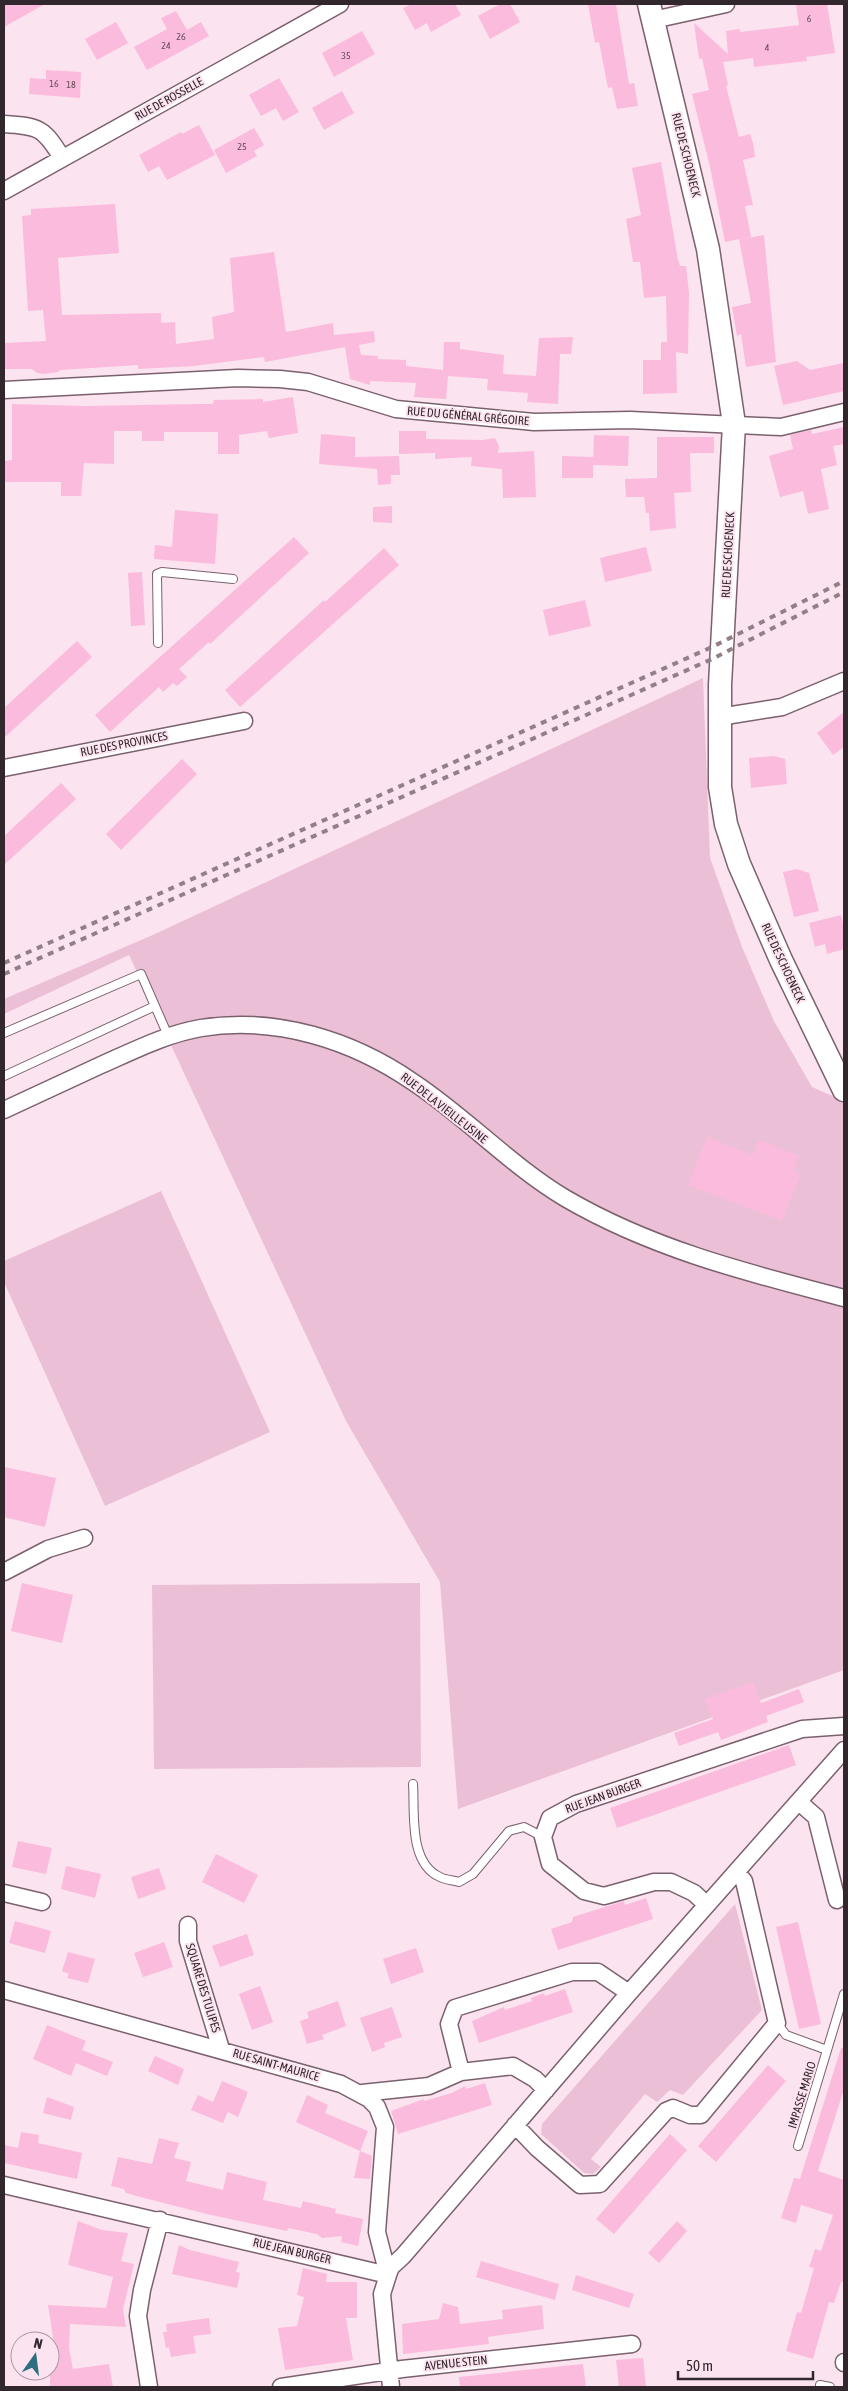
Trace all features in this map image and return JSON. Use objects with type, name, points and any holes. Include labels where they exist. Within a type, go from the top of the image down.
[{"type":"main road","name":"RUE DE SCHOENECK","points":[[651,12],[708,249],[734,424],[719,717],[720,787],[726,824],[739,864],[781,960],[843,1085]]},
{"type":"street","name":"RUE DE ROSSELLE","points":[[4,191],[340,4]]},
{"type":"street","points":[[651,12],[726,4]]},
{"type":"street","points":[[4,124],[21,125],[42,131],[62,158]]},
{"type":"street","name":"RUE DU GÉNÉRAL GRÉGOIRE","points":[[4,390],[238,378],[280,379],[308,382],[396,409],[534,422],[630,420],[734,424],[747,427],[781,427],[844,412]]},
{"type":"street","points":[[719,717],[782,707],[844,681]]},
{"type":"street","name":"RUE DES PROVINCES","points":[[4,768],[244,721]]},
{"type":"street","name":"RUE DE LA VIEILLE USINE","points":[[4,1110],[147,1044],[199,1029],[230,1025],[260,1026],[303,1032],[338,1042],[379,1061],[415,1083],[522,1170],[594,1214],[651,1241],[722,1266],[844,1298]]},
{"type":"street","points":[[4,1572],[48,1549],[84,1538]]},
{"type":"street","name":"RUE JEAN BURGER","points":[[543,1837],[550,1818],[576,1804],[802,1729],[844,1726]]},
{"type":"street","points":[[390,2379],[382,2294],[391,2268],[404,2256],[629,1993],[844,1750]]},
{"type":"street","points":[[799,1802],[816,1817],[837,1900]]},
{"type":"street","points":[[543,1837],[550,1864],[584,1891],[604,1896],[654,1882],[671,1882],[694,1893],[707,1905]]},
{"type":"street","points":[[515,2125],[580,2185],[600,2184],[666,2111],[672,2108],[690,2115],[701,2115],[777,2023],[744,1881],[736,1872]]},
{"type":"street","points":[[4,1893],[42,1902]]},
{"type":"street","name":"SQUARE DES TULIPES","points":[[188,1925],[188,1941],[221,2049]]},
{"type":"street","points":[[461,2072],[448,2024],[455,2008],[572,1972],[598,1972],[629,1993]]},
{"type":"street","name":"RUE SAINT-MAURICE","points":[[4,1990],[221,2049],[341,2084],[362,2093],[377,2107],[385,2127],[377,2232],[388,2275]]},
{"type":"street","points":[[362,2093],[429,2086],[461,2072],[513,2066],[535,2079],[546,2090]]},
{"type":"street","name":"RUE JEAN BURGER","points":[[4,2185],[160,2220],[388,2275]]},
{"type":"street","points":[[149,2387],[138,2316],[142,2290],[160,2220]]},
{"type":"street","name":"AVENUE STEIN","points":[[281,2387],[390,2379],[632,2344]]},
{"type":"lane","points":[[158,643],[157,574],[162,572],[233,579]]},
{"type":"lane","points":[[4,1033],[141,974],[169,1038]]},
{"type":"lane","points":[[4,1076],[155,1006]]},
{"type":"lane","points":[[413,1784],[416,1842],[422,1861],[438,1877],[458,1882],[473,1874],[509,1831],[524,1827],[543,1837]]},
{"type":"lane","name":"IMPASSE MARIO","points":[[798,2146],[844,1994]]},
{"type":"lane","name":"IMPASSE MARIO","points":[[777,2023],[786,2035],[827,2050]]},
{"type":"lane","points":[[820,2385],[830,2387]]},
{"type":"shaded area","points":[[703,678],[710,858],[742,947],[774,1021],[812,1087],[844,1101],[844,1670],[458,1809],[440,1582],[346,1421],[129,955],[4,1014],[4,999],[155,934]]},
{"type":"shaded area","points":[[161,1191],[270,1432],[105,1506],[4,1282],[4,1261]]},
{"type":"shaded area","points":[[420,1583],[421,1767],[154,1769],[152,1585]]},
{"type":"shaded area","points":[[735,1904],[762,2010],[683,2095],[670,2090],[657,2102],[645,2094],[591,2159],[601,2167],[593,2174],[584,2173],[541,2134],[542,2124]]},
{"type":"building","points":[[4,4],[45,4],[4,27]]},
{"type":"building","points":[[412,4],[455,4],[461,15],[431,32],[427,23],[415,30],[403,8]]},
{"type":"building","points":[[500,4],[510,4],[520,22],[490,39],[478,16]]},
{"type":"building","points":[[588,4],[616,4],[629,84],[634,83],[638,106],[617,109],[612,87],[608,88],[599,42],[595,43]]},
{"type":"building","points":[[827,4],[835,53],[806,57],[807,61],[754,67],[753,58],[723,62],[728,85],[726,86],[739,137],[750,134],[753,143],[755,157],[743,160],[753,205],[745,206],[751,237],[741,239],[764,235],[776,362],[746,367],[741,334],[737,336],[732,307],[751,303],[739,239],[725,242],[710,167],[692,94],[709,90],[702,58],[699,59],[694,23],[728,54],[726,31],[740,29],[740,32],[799,25],[796,5]]},
{"type":"building","points":[[176,11],[187,30],[201,22],[209,36],[147,70],[134,47],[167,29],[161,18]]},
{"type":"building","points":[[116,22],[128,43],[97,60],[85,39]]},
{"type":"building","points":[[362,31],[375,54],[334,77],[322,53]]},
{"type":"building","points":[[46,70],[81,72],[80,98],[29,94],[30,78],[46,79]]},
{"type":"building","points":[[279,78],[299,112],[283,121],[276,108],[261,116],[249,95]]},
{"type":"building","points":[[342,91],[354,113],[324,130],[312,108]]},
{"type":"building","points":[[199,125],[215,155],[167,180],[159,166],[148,172],[139,155],[181,132],[182,134]]},
{"type":"building","points":[[254,128],[264,145],[254,151],[257,156],[226,173],[214,150]]},
{"type":"building","points":[[661,162],[678,260],[680,266],[686,266],[689,293],[688,354],[676,352],[677,393],[643,394],[643,360],[661,360],[661,342],[667,342],[666,296],[644,298],[640,262],[633,262],[626,219],[641,215],[632,168]]},
{"type":"building","points":[[115,204],[119,253],[58,258],[62,315],[161,313],[161,323],[175,322],[176,344],[214,339],[212,317],[234,312],[230,258],[274,252],[286,332],[333,323],[334,335],[374,331],[375,342],[359,345],[361,355],[378,356],[377,359],[406,360],[406,366],[443,370],[444,342],[460,342],[460,349],[504,355],[503,374],[536,376],[539,338],[573,337],[571,354],[560,354],[558,404],[527,402],[528,393],[487,390],[488,379],[448,376],[446,399],[414,397],[416,383],[370,381],[370,385],[350,379],[345,347],[265,362],[264,357],[194,366],[138,369],[138,365],[60,370],[43,374],[37,373],[32,369],[4,369],[4,343],[46,341],[43,310],[28,311],[22,216],[31,215],[31,209]]},
{"type":"building","points":[[797,361],[810,370],[844,363],[844,391],[783,405],[774,366]]},
{"type":"building","points":[[293,397],[298,433],[269,438],[267,431],[239,435],[239,454],[218,454],[218,432],[164,432],[164,441],[142,441],[142,431],[114,431],[114,464],[84,463],[81,496],[61,496],[61,482],[4,482],[5,461],[12,460],[12,404],[85,406],[213,404],[214,400],[263,399],[263,402]]},
{"type":"building","points":[[844,427],[844,444],[833,446],[837,465],[821,469],[829,509],[808,514],[803,491],[780,497],[769,456],[793,449],[790,435],[811,430],[812,434]]},
{"type":"building","points":[[399,431],[426,431],[426,439],[483,440],[495,438],[499,446],[498,453],[534,451],[536,497],[503,498],[502,469],[471,466],[472,457],[435,459],[435,453],[399,454]]},
{"type":"building","points":[[321,434],[355,437],[355,457],[399,456],[400,475],[391,475],[391,484],[378,485],[377,469],[319,464]]},
{"type":"building","points":[[594,435],[629,436],[628,466],[593,465],[593,478],[562,478],[562,456],[593,457],[593,463]]},
{"type":"building","points":[[657,437],[714,437],[714,453],[690,453],[691,492],[674,493],[676,528],[650,531],[649,513],[646,513],[644,497],[626,497],[625,479],[657,478]]},
{"type":"building","points":[[392,506],[392,523],[373,522],[373,507]]},
{"type":"building","points":[[175,510],[218,514],[215,564],[154,559],[155,545],[172,547]]},
{"type":"building","points":[[294,537],[309,553],[210,644],[209,642],[179,669],[187,677],[177,686],[173,683],[163,692],[159,687],[110,732],[95,715]]},
{"type":"building","points":[[646,547],[652,571],[605,582],[600,558]]},
{"type":"building","points":[[384,548],[399,565],[240,707],[225,690]]},
{"type":"building","points":[[142,572],[145,625],[131,626],[128,573]]},
{"type":"building","points":[[585,600],[591,626],[549,636],[543,610]]},
{"type":"building","points":[[77,641],[92,657],[4,738],[4,708]]},
{"type":"building","points":[[844,712],[844,747],[833,755],[817,733]]},
{"type":"building","points":[[774,756],[785,759],[787,784],[751,788],[749,758]]},
{"type":"building","points":[[182,759],[197,774],[121,850],[106,834]]},
{"type":"building","points":[[61,783],[76,799],[4,865],[4,836]]},
{"type":"building","points":[[797,869],[809,873],[819,911],[794,917],[783,872]]},
{"type":"building","points":[[841,915],[844,927],[844,949],[827,954],[825,944],[815,947],[809,923]]},
{"type":"building","points":[[707,1137],[753,1155],[759,1140],[799,1156],[793,1171],[801,1174],[782,1221],[688,1185]]},
{"type":"building","points":[[4,1467],[56,1478],[45,1527],[4,1517]]},
{"type":"building","points":[[22,1583],[73,1595],[62,1643],[11,1631]]},
{"type":"building","points":[[753,1682],[761,1703],[799,1689],[804,1702],[766,1716],[768,1722],[721,1740],[718,1732],[679,1746],[674,1733],[713,1719],[705,1699]]},
{"type":"building","points":[[789,1745],[796,1765],[617,1828],[610,1808]]},
{"type":"building","points":[[18,1841],[52,1848],[46,1874],[12,1867]]},
{"type":"building","points":[[216,1854],[258,1875],[244,1903],[202,1882]]},
{"type":"building","points":[[66,1866],[101,1874],[95,1898],[61,1889]]},
{"type":"building","points":[[159,1868],[166,1889],[138,1899],[131,1877]]},
{"type":"building","points":[[646,1898],[653,1919],[558,1950],[551,1929],[572,1922],[573,1917],[624,1901],[625,1905]]},
{"type":"building","points":[[15,1921],[51,1931],[45,1953],[9,1943]]},
{"type":"building","points":[[798,1922],[821,2024],[799,2029],[776,1927]]},
{"type":"building","points":[[247,1934],[254,1955],[220,1967],[212,1946]]},
{"type":"building","points":[[164,1942],[173,1967],[143,1977],[134,1953]]},
{"type":"building","points":[[416,1948],[424,1972],[391,1984],[383,1959]]},
{"type":"building","points":[[68,1952],[95,1959],[88,1983],[67,1978],[69,1974],[62,1971]]},
{"type":"building","points":[[260,1986],[273,2022],[252,2030],[239,1994]]},
{"type":"building","points":[[565,1989],[573,2012],[479,2043],[472,2021],[504,2007],[505,2010],[532,2001],[531,1998],[544,1993],[545,1996]]},
{"type":"building","points":[[338,2001],[346,2026],[322,2035],[324,2039],[307,2044],[300,2021],[309,2018],[307,2012]]},
{"type":"building","points":[[392,2007],[402,2037],[384,2043],[385,2047],[372,2052],[360,2018]]},
{"type":"building","points":[[47,2025],[86,2041],[82,2050],[113,2062],[107,2076],[76,2063],[71,2076],[33,2059]]},
{"type":"building","points":[[841,2048],[844,2048],[844,2089],[818,2171],[844,2180],[844,2281],[841,2282],[834,2303],[829,2302],[813,2359],[786,2351],[797,2312],[801,2313],[814,2268],[809,2267],[815,2249],[821,2251],[833,2215],[801,2205],[796,2223],[781,2218],[794,2178],[800,2179]]},
{"type":"building","points":[[155,2056],[184,2069],[178,2085],[148,2071]]},
{"type":"building","points":[[768,2065],[786,2081],[716,2162],[698,2146]]},
{"type":"building","points":[[222,2081],[248,2092],[238,2117],[228,2112],[223,2123],[191,2110],[198,2095],[213,2102]]},
{"type":"building","points":[[485,2083],[492,2105],[398,2134],[391,2111],[424,2099],[424,2101],[452,2093],[465,2086],[466,2089]]},
{"type":"building","points":[[307,2095],[328,2105],[325,2113],[368,2131],[360,2151],[296,2122]]},
{"type":"building","points":[[47,2097],[74,2107],[71,2120],[43,2113]]},
{"type":"building","points":[[21,2132],[39,2135],[38,2143],[82,2153],[77,2179],[4,2163],[4,2145],[18,2148]]},
{"type":"building","points":[[670,2134],[687,2150],[614,2234],[596,2219]]},
{"type":"building","points":[[159,2138],[179,2143],[174,2158],[191,2162],[186,2181],[223,2190],[227,2172],[267,2182],[263,2200],[301,2208],[303,2201],[336,2209],[335,2213],[363,2219],[358,2246],[341,2242],[342,2236],[322,2238],[317,2234],[288,2228],[287,2231],[211,2215],[126,2193],[124,2189],[111,2186],[118,2157],[152,2164]]},
{"type":"building","points":[[360,2151],[372,2156],[370,2179],[354,2178]]},
{"type":"building","points":[[78,2221],[102,2230],[128,2233],[121,2261],[134,2264],[123,2309],[126,2327],[70,2324],[69,2348],[73,2369],[109,2364],[113,2387],[50,2387],[50,2381],[60,2381],[60,2331],[52,2331],[48,2305],[106,2308],[113,2277],[68,2265]]},
{"type":"building","points":[[677,2221],[687,2231],[659,2263],[648,2253]]},
{"type":"building","points":[[179,2245],[190,2250],[239,2262],[236,2272],[240,2273],[237,2288],[172,2274]]},
{"type":"building","points":[[481,2261],[559,2284],[555,2300],[476,2277]]},
{"type":"building","points":[[303,2268],[327,2274],[326,2282],[357,2282],[357,2318],[346,2318],[353,2360],[285,2370],[278,2328],[297,2326],[304,2297],[297,2295]]},
{"type":"building","points":[[576,2275],[634,2294],[629,2308],[572,2290]]},
{"type":"building","points":[[443,2303],[458,2307],[460,2324],[503,2319],[502,2310],[542,2305],[544,2329],[488,2337],[489,2344],[403,2354],[402,2324],[439,2319]]},
{"type":"building","points":[[209,2318],[211,2334],[193,2336],[196,2353],[171,2357],[169,2347],[166,2348],[163,2332],[167,2332],[166,2324]]},
{"type":"building","points":[[643,2358],[646,2387],[619,2387],[616,2360]]},
{"type":"building","points":[[583,2364],[586,2387],[460,2387],[459,2377]]},
{"type":"railway","points":[[4,963],[712,647],[844,581]]},
{"type":"railway","points":[[4,974],[712,659],[844,592]]}]
